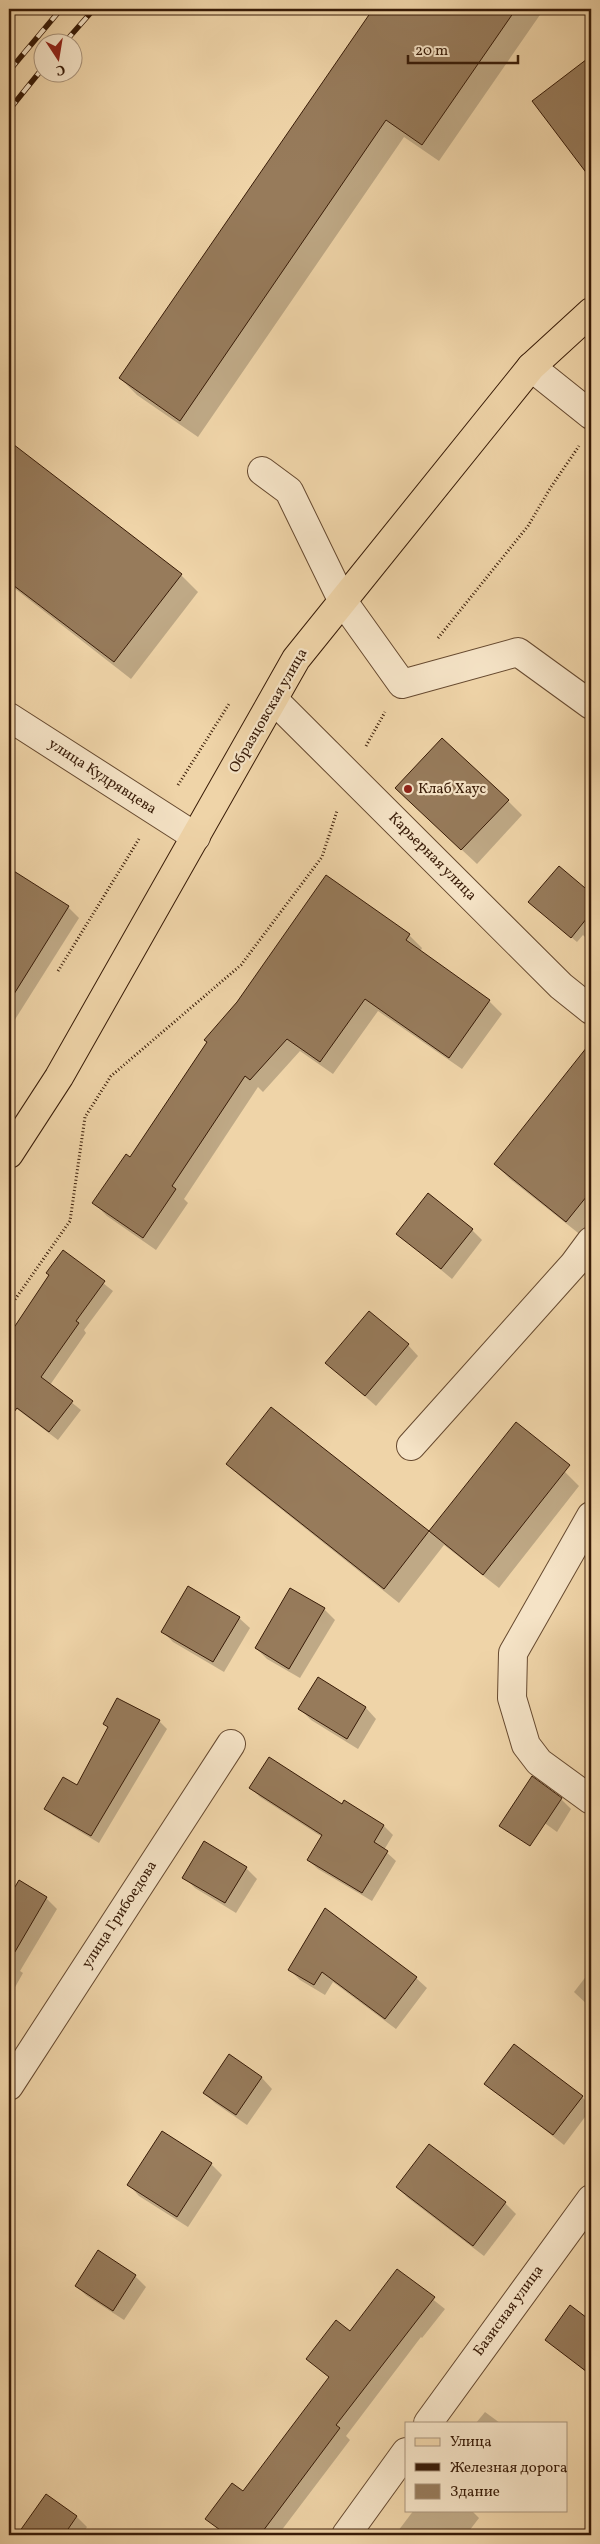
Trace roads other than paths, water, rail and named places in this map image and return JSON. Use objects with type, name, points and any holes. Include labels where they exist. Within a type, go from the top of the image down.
[{"type":"main road","name":"Образцовская улица","points":[[9,1154],[59,1077],[275,701],[296,659],[531,367],[591,312]]},
{"type":"street","points":[[531,367],[591,415]]},
{"type":"street","points":[[262,471],[288,491],[342,600],[402,684],[518,652],[591,705]]},
{"type":"street","name":"Карьерная улица","points":[[275,701],[561,986],[591,1010]]},
{"type":"street","name":"улица Кудрявцева","points":[[9,717],[196,837]]},
{"type":"street","points":[[411,1446],[574,1264],[591,1241]]},
{"type":"street","points":[[591,1516],[513,1653],[512,1698],[526,1745],[539,1762],[591,1800]]},
{"type":"street","name":"улица Грибоедова","points":[[9,2086],[231,1744]]},
{"type":"street","name":"Базисная улица","points":[[429,2422],[591,2199]]},
{"type":"street","points":[[346,2535],[405,2453]]},
{"type":"railway","points":[[9,71],[61,9]]},
{"type":"railway","points":[[74,32],[94,9]]},
{"type":"railway","points":[[9,110],[32,81]]},
{"type":"place","name":"Клаб Хаус","points":[[408,789]]}]
